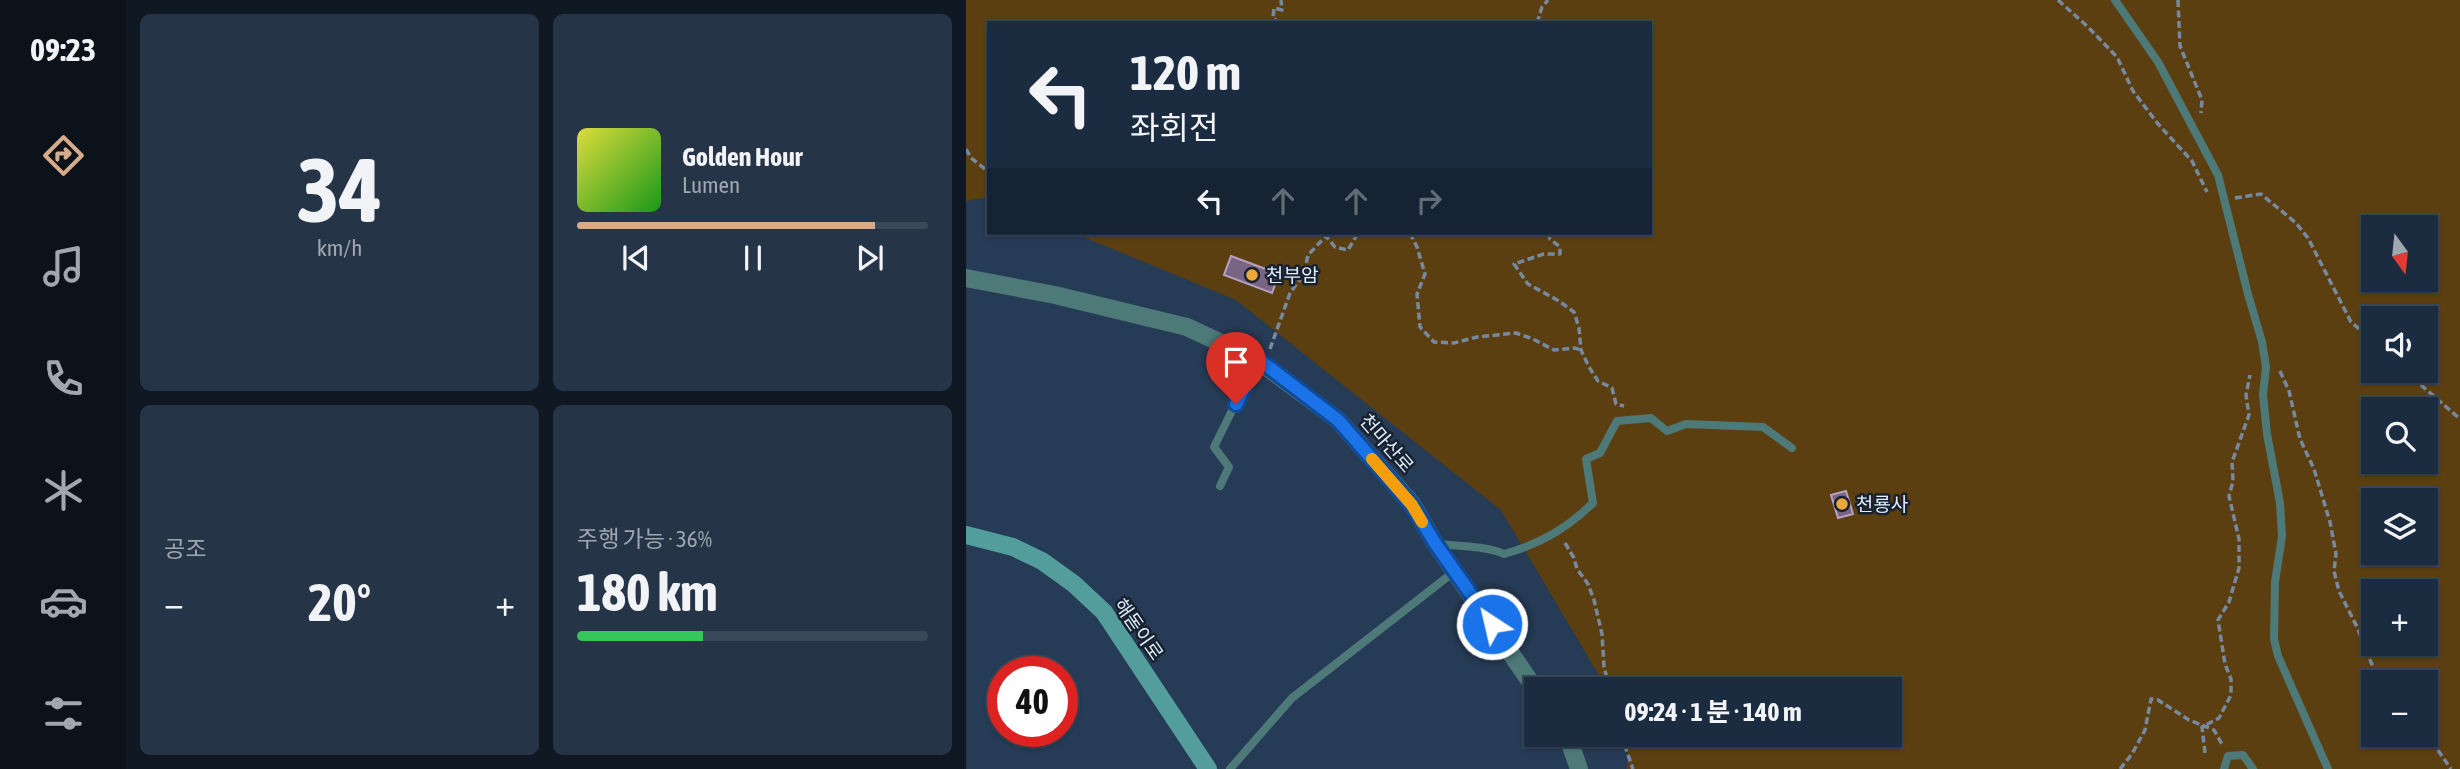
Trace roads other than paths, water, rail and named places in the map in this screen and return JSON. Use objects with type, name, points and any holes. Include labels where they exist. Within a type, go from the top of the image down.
[{"type":"main road","name":"해돋이로","points":[[966,535],[1013,547],[1042,561],[1074,584],[1104,612],[1198,761],[1208,769]]},
{"type":"street","name":"천마산로","points":[[966,278],[1055,295],[1187,327],[1262,363],[1338,420],[1412,505],[1527,677]]},
{"type":"street","points":[[1571,747],[1579,769]]},
{"type":"lane","points":[[2115,0],[2158,62],[2218,175],[2266,367],[2263,395],[2280,503],[2282,536],[2275,582],[2274,639],[2278,656],[2328,769]]},
{"type":"lane","points":[[1220,486],[1229,467],[1214,447],[1262,363]]},
{"type":"lane","points":[[1435,543],[1479,550],[1493,549],[1504,554],[1533,546],[1558,533],[1593,503],[1586,459],[1600,453],[1616,421],[1651,418],[1667,430],[1686,424],[1763,427],[1792,448]]},
{"type":"lane","points":[[1230,769],[1292,698],[1455,571]]},
{"type":"lane","points":[[2224,769],[2228,756],[2243,755],[2253,769]]},
{"type":"place","name":"천부암","points":[[1252,275]]},
{"type":"place","name":"천룡사","points":[[1842,504]]}]
